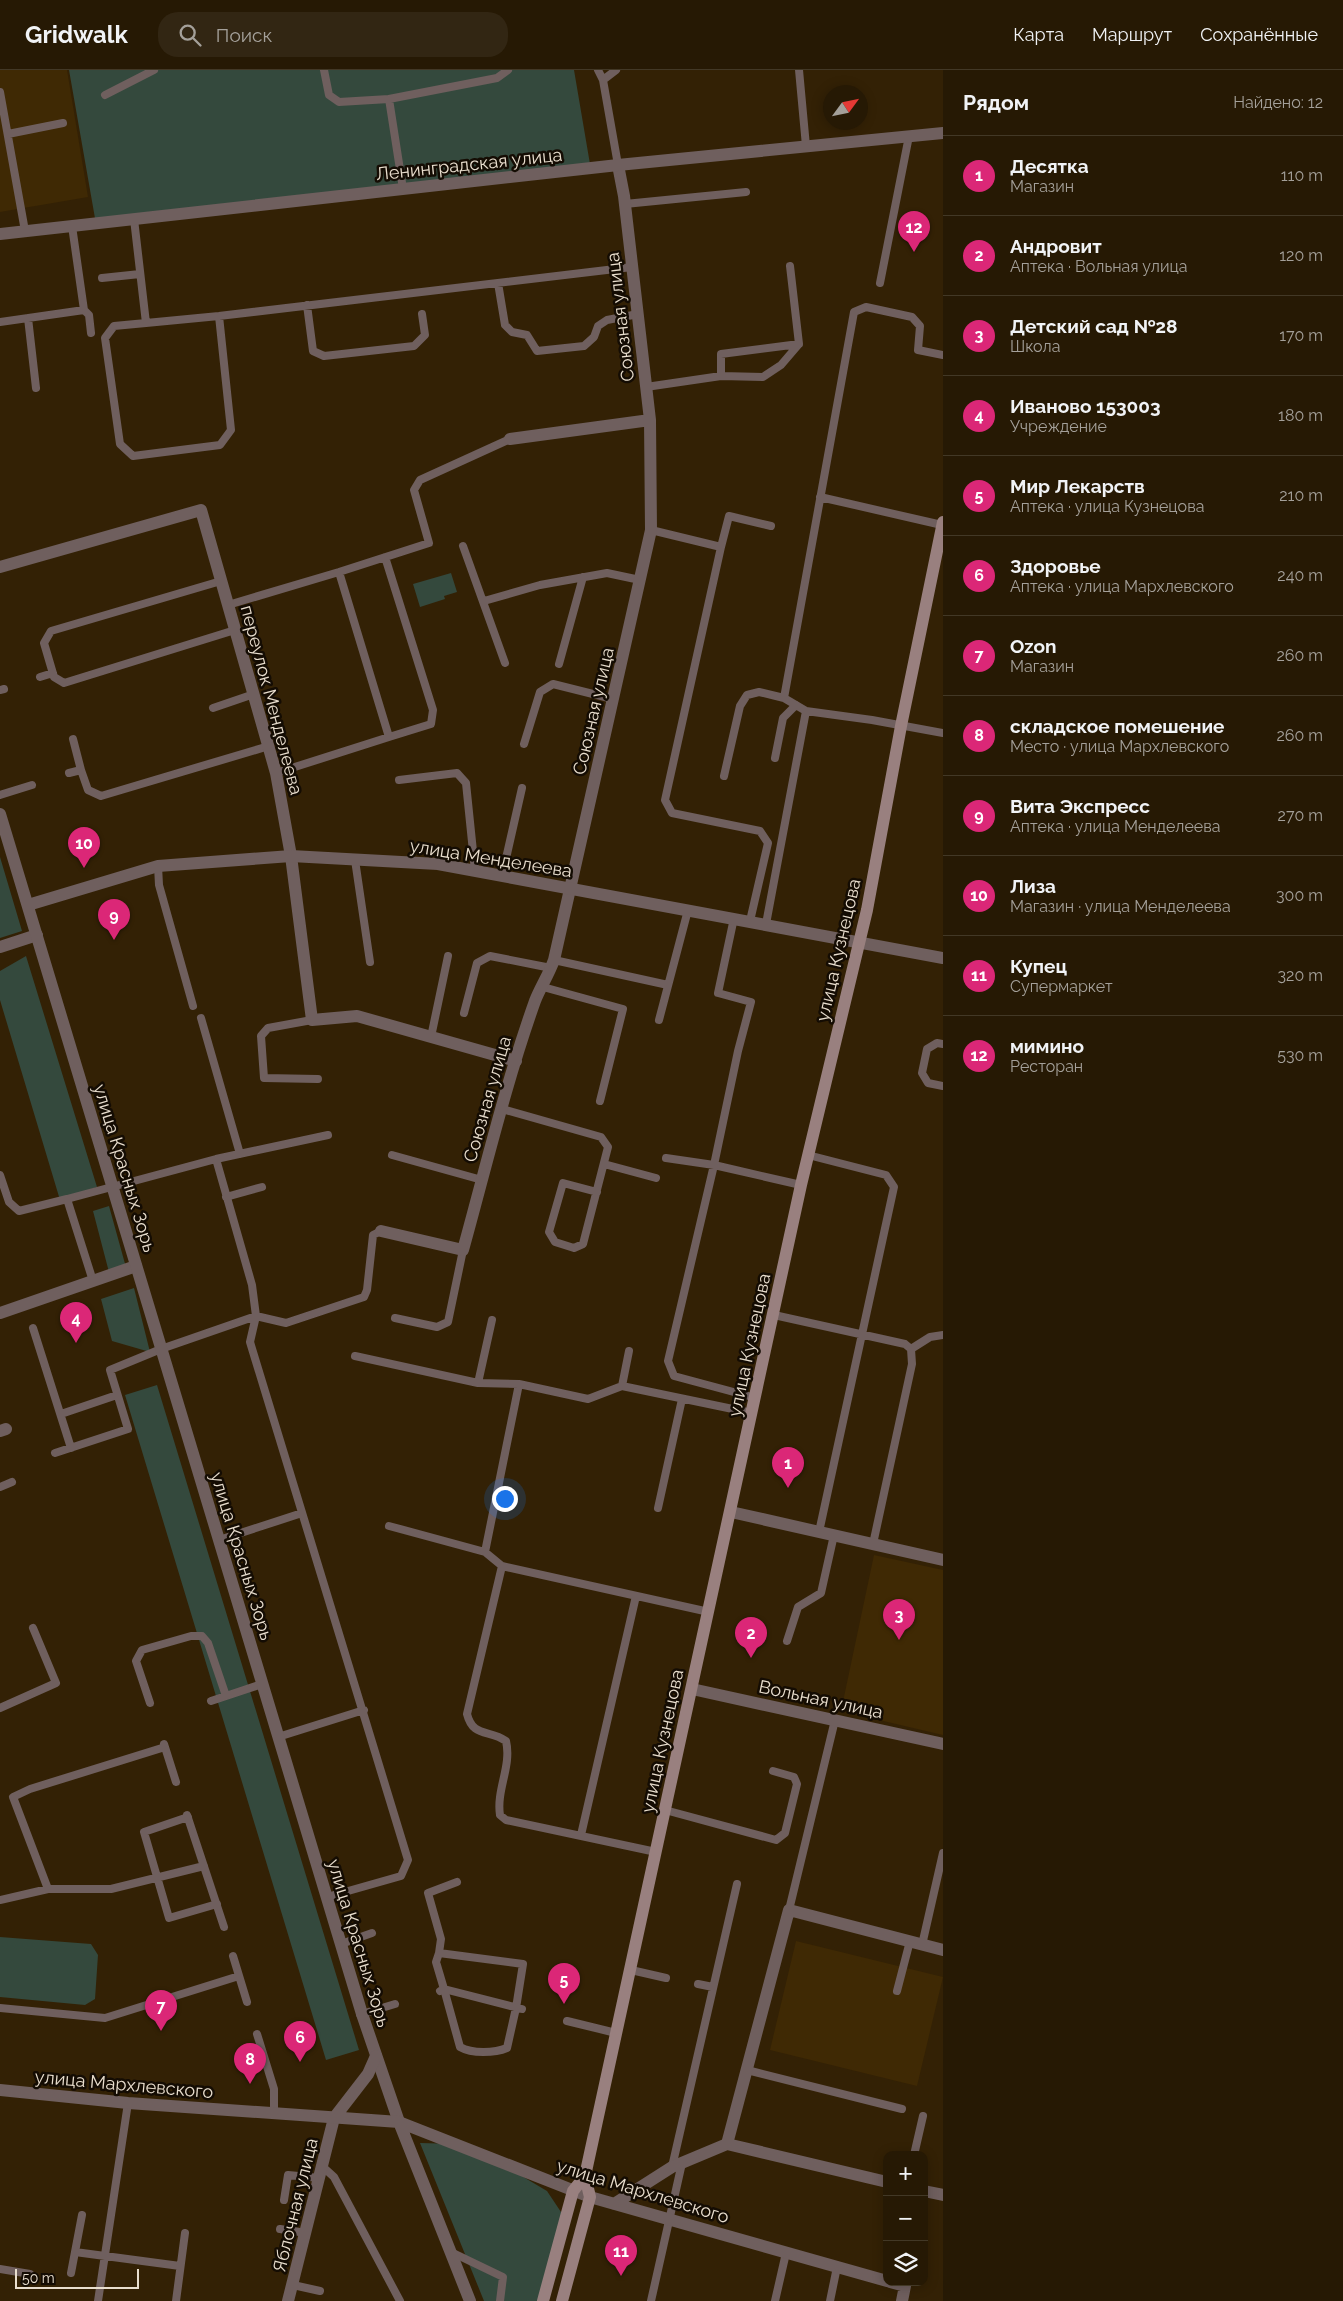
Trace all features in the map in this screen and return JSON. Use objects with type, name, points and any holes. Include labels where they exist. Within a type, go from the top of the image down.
[{"type":"main road","name":"улица Кузнецова","points":[[562,2301],[590,2197],[585,2176],[808,1155],[859,941],[943,523]]},
{"type":"main road","name":"улица Кузнецова","points":[[543,2301],[573,2191],[585,2176]]},
{"type":"street","name":"Ленинградская улица","points":[[0,234],[618,165],[943,133]]},
{"type":"street","name":"Союзная улица","points":[[463,1250],[516,1061],[536,998],[553,964],[651,530],[650,420],[625,204],[618,165]]},
{"type":"street","points":[[510,439],[650,420]]},
{"type":"street","name":"переулок Менделеева","points":[[0,567],[201,510],[276,773],[291,856],[312,1020]]},
{"type":"street","name":"улица Красных Зорь","points":[[0,814],[362,2014],[399,2122],[470,2301]]},
{"type":"street","name":"улица Менделеева","points":[[28,905],[158,866],[291,856],[438,864],[943,958]]},
{"type":"street","points":[[0,947],[37,935]]},
{"type":"street","points":[[312,1020],[357,1016],[516,1061]]},
{"type":"street","points":[[381,1231],[463,1250]]},
{"type":"street","points":[[0,1313],[136,1266]]},
{"type":"street","points":[[731,1512],[943,1560]]},
{"type":"street","name":"Вольная улица","points":[[692,1689],[943,1744]]},
{"type":"street","points":[[727,2144],[789,1910],[943,1950]]},
{"type":"street","points":[[334,2118],[368,2074],[376,2056]]},
{"type":"street","name":"улица Мархлевского","points":[[0,2090],[128,2103],[399,2122],[590,2197],[883,2280]]},
{"type":"street","name":"Яблочная улица","points":[[288,2301],[322,2172],[334,2118]]},
{"type":"street","points":[[614,2204],[677,2165],[727,2144],[883,2181]]},
{"type":"street","points":[[928,2192],[943,2196]]},
{"type":"street","name":"улица Мархлевского","points":[[902,2301],[905,2286]]},
{"type":"lane","points":[[105,95],[154,70]]},
{"type":"lane","points":[[324,70],[329,95],[339,102],[389,98],[497,78],[508,70]]},
{"type":"lane","points":[[598,70],[603,80],[618,165]]},
{"type":"lane","points":[[603,80],[616,70]]},
{"type":"lane","points":[[799,70],[806,146]]},
{"type":"lane","points":[[0,92],[25,231]]},
{"type":"lane","points":[[389,98],[403,189]]},
{"type":"lane","points":[[8,134],[63,123]]},
{"type":"lane","points":[[880,284],[909,136]]},
{"type":"lane","points":[[625,204],[746,192]]},
{"type":"lane","points":[[134,219],[146,323]]},
{"type":"lane","points":[[72,226],[84,310],[89,315],[91,333]]},
{"type":"lane","points":[[646,387],[722,376],[763,377],[781,365],[799,344],[790,266]]},
{"type":"lane","points":[[219,316],[231,430],[220,445],[133,456],[120,444],[105,338],[114,326],[219,316],[632,267]]},
{"type":"lane","points":[[102,278],[140,274]]},
{"type":"lane","points":[[498,283],[505,325],[512,332],[527,335],[537,351],[584,346],[594,337],[598,326],[607,320],[638,314]]},
{"type":"lane","points":[[308,305],[313,351],[324,356],[414,346],[424,335],[422,314]]},
{"type":"lane","points":[[784,698],[854,312],[866,307],[912,317],[920,326],[918,350],[943,355]]},
{"type":"lane","points":[[0,322],[84,310]]},
{"type":"lane","points":[[28,318],[36,388]]},
{"type":"lane","points":[[722,376],[721,354],[799,344]]},
{"type":"lane","points":[[228,605],[430,543],[414,490],[420,480],[510,439]]},
{"type":"lane","points":[[820,497],[943,523]]},
{"type":"lane","points":[[750,921],[768,844],[760,832],[672,813],[664,800],[729,516],[771,526]]},
{"type":"lane","points":[[651,530],[721,547]]},
{"type":"lane","points":[[463,546],[505,663]]},
{"type":"lane","points":[[276,773],[431,724],[432,710],[385,557]]},
{"type":"lane","points":[[339,572],[388,737]]},
{"type":"lane","points":[[484,601],[540,585],[607,573],[640,580]]},
{"type":"lane","points":[[559,664],[582,577]]},
{"type":"lane","points":[[221,581],[50,631],[44,643],[54,677],[64,683],[236,630]]},
{"type":"lane","points":[[40,677],[53,673]]},
{"type":"lane","points":[[524,744],[540,692],[553,684],[614,699]]},
{"type":"lane","points":[[724,776],[740,706],[747,695],[759,692],[784,698],[806,711],[943,733]]},
{"type":"lane","points":[[213,708],[254,694]]},
{"type":"lane","points":[[775,758],[783,718],[796,705]]},
{"type":"lane","points":[[766,924],[806,711]]},
{"type":"lane","points":[[73,739],[88,790],[101,796],[269,746]]},
{"type":"lane","points":[[69,774],[81,770]]},
{"type":"lane","points":[[399,780],[456,774],[466,783],[475,871]]},
{"type":"lane","points":[[0,795],[32,785]]},
{"type":"lane","points":[[502,876],[522,788]]},
{"type":"lane","points":[[355,860],[370,962]]},
{"type":"lane","points":[[158,866],[160,885],[192,1006]]},
{"type":"lane","points":[[659,1020],[688,910]]},
{"type":"lane","points":[[734,918],[718,993],[751,1002],[738,1051],[714,1165],[668,1361],[674,1376],[756,1398]]},
{"type":"lane","points":[[431,1037],[448,956]]},
{"type":"lane","points":[[464,1013],[478,963],[490,956],[553,964],[668,985]]},
{"type":"lane","points":[[543,987],[623,1010],[600,1101]]},
{"type":"lane","points":[[201,1018],[240,1154]]},
{"type":"lane","points":[[312,1020],[268,1028],[261,1036],[264,1078],[318,1079]]},
{"type":"lane","points":[[943,1044],[937,1043],[926,1049],[922,1073],[928,1083],[943,1086]]},
{"type":"lane","points":[[502,1109],[601,1137],[608,1147],[583,1244],[574,1248],[555,1242],[549,1232],[563,1183],[596,1192]]},
{"type":"lane","points":[[0,1175],[9,1202],[19,1211],[216,1158],[328,1135]]},
{"type":"lane","points":[[392,1155],[482,1180]]},
{"type":"lane","points":[[808,1155],[886,1175],[894,1187],[819,1532]]},
{"type":"lane","points":[[216,1158],[252,1284],[256,1316],[250,1342],[364,1710],[408,1860],[401,1876],[326,1897]]},
{"type":"lane","points":[[666,1158],[714,1165],[802,1185]]},
{"type":"lane","points":[[604,1164],[656,1178]]},
{"type":"lane","points":[[226,1197],[262,1187]]},
{"type":"lane","points":[[67,1199],[93,1280]]},
{"type":"lane","points":[[0,1201],[9,1202]]},
{"type":"lane","points":[[55,1454],[128,1428],[110,1370],[161,1349],[256,1316],[286,1324],[364,1297],[367,1290],[373,1235],[381,1231]]},
{"type":"lane","points":[[394,1318],[437,1327],[448,1322],[463,1250]]},
{"type":"lane","points":[[774,1315],[905,1344],[911,1349],[912,1364],[873,1544]]},
{"type":"lane","points":[[478,1383],[492,1320]]},
{"type":"lane","points":[[33,1328],[72,1448]]},
{"type":"lane","points":[[911,1349],[930,1336],[943,1335]]},
{"type":"lane","points":[[622,1386],[629,1351]]},
{"type":"lane","points":[[354,1356],[478,1383],[519,1384],[588,1400],[622,1386],[682,1400],[752,1413]]},
{"type":"lane","points":[[485,1552],[519,1384]]},
{"type":"lane","points":[[61,1414],[117,1395]]},
{"type":"lane","points":[[658,1508],[682,1400]]},
{"type":"lane","points":[[0,1487],[12,1482]]},
{"type":"lane","points":[[219,1540],[302,1513]]},
{"type":"lane","points":[[389,1526],[485,1552],[502,1566],[709,1612]]},
{"type":"lane","points":[[787,1641],[798,1607],[821,1593],[834,1535]]},
{"type":"lane","points":[[502,1566],[467,1714],[470,1725],[476,1731],[498,1736],[506,1740],[509,1753],[498,1805],[500,1815],[506,1820],[656,1852]]},
{"type":"lane","points":[[581,1835],[636,1596]]},
{"type":"lane","points":[[0,1708],[56,1682],[33,1628]]},
{"type":"lane","points":[[150,1703],[136,1661],[142,1650],[191,1636],[202,1636],[208,1643],[226,1696]]},
{"type":"lane","points":[[211,1701],[262,1684]]},
{"type":"lane","points":[[278,1737],[364,1710]]},
{"type":"lane","points":[[789,1910],[835,1720]]},
{"type":"lane","points":[[48,1889],[14,1797],[164,1745],[176,1782]]},
{"type":"lane","points":[[665,1810],[776,1840],[786,1834],[797,1784],[794,1777],[773,1772]]},
{"type":"lane","points":[[217,1904],[170,1918],[144,1832],[188,1816],[217,1904],[224,1927]]},
{"type":"lane","points":[[898,1991],[916,1943],[943,1853]]},
{"type":"lane","points":[[0,1900],[48,1889],[111,1889],[204,1866]]},
{"type":"lane","points":[[438,1953],[523,1964],[519,2008],[507,2048],[498,2052],[465,2050],[460,2047],[442,1990],[436,1962],[441,1939],[428,1893],[457,1882]]},
{"type":"lane","points":[[652,2301],[670,2220],[677,2165],[712,1987],[736,1884]]},
{"type":"lane","points":[[341,1944],[372,1933]]},
{"type":"lane","points":[[233,1956],[247,2002]]},
{"type":"lane","points":[[630,1970],[666,1978]]},
{"type":"lane","points":[[0,2008],[105,2018],[239,1976]]},
{"type":"lane","points":[[698,1984],[712,1987]]},
{"type":"lane","points":[[442,1990],[519,2008]]},
{"type":"lane","points":[[362,2014],[395,2004]]},
{"type":"lane","points":[[567,2021],[616,2033]]},
{"type":"lane","points":[[257,2034],[274,2089],[274,2114]]},
{"type":"lane","points":[[747,2070],[902,2109]]},
{"type":"lane","points":[[98,2301],[128,2103]]},
{"type":"lane","points":[[915,2151],[924,2116]]},
{"type":"lane","points":[[284,2200],[288,2175],[322,2172],[334,2177],[400,2301]]},
{"type":"lane","points":[[71,2274],[82,2215]]},
{"type":"lane","points":[[280,2229],[306,2233]]},
{"type":"lane","points":[[176,2301],[185,2232]]},
{"type":"lane","points":[[75,2252],[180,2266]]},
{"type":"lane","points":[[451,2252],[503,2277],[500,2301]]},
{"type":"lane","points":[[775,2301],[786,2253]]},
{"type":"lane","points":[[830,2301],[838,2267]]},
{"type":"lane","points":[[0,2269],[30,2274]]},
{"type":"lane","points":[[293,2284],[320,2291]]},
{"type":"shaded area","points":[[0,70],[67,70],[88,197],[0,212]]},
{"type":"shaded area","points":[[874,1555],[943,1570],[943,1735],[841,1711]]},
{"type":"shaded area","points":[[796,1941],[943,1977],[917,2086],[770,2050]]},
{"type":"green space","points":[[69,70],[574,70],[591,170],[96,224]]},
{"type":"green space","points":[[451,573],[457,592],[444,596],[445,599],[420,607],[413,584]]},
{"type":"green space","points":[[0,857],[22,931],[0,938]]},
{"type":"green space","points":[[26,956],[97,1187],[60,1200],[0,1000],[0,971]]},
{"type":"green space","points":[[109,1206],[127,1271],[110,1276],[93,1211]]},
{"type":"green space","points":[[134,1288],[150,1352],[112,1341],[101,1299]]},
{"type":"green space","points":[[157,1385],[359,2050],[326,2060],[125,1395]]},
{"type":"green space","points":[[0,1937],[91,1944],[98,1955],[95,1999],[85,2005],[0,1997]]},
{"type":"green space","points":[[420,2143],[457,2144],[515,2172],[547,2191],[563,2215],[539,2301],[484,2301]]},
{"type":"place","name":"мимино","points":[[914,252]]},
{"type":"place","name":"Лиза","points":[[84,868]]},
{"type":"place","name":"Вита Экспресс","points":[[114,940]]},
{"type":"place","name":"Иваново 153003","points":[[76,1343]]},
{"type":"place","name":"Десятка","points":[[788,1488]]},
{"type":"place","name":"Детский сад №28","points":[[899,1640]]},
{"type":"place","name":"Андровит","points":[[751,1658]]},
{"type":"place","name":"Мир Лекарств","points":[[564,2004]]},
{"type":"place","name":"Ozon","points":[[161,2031]]},
{"type":"place","name":"Здоровье","points":[[300,2062]]},
{"type":"place","name":"складское помешение","points":[[250,2084]]},
{"type":"place","name":"Купец","points":[[621,2276]]}]
